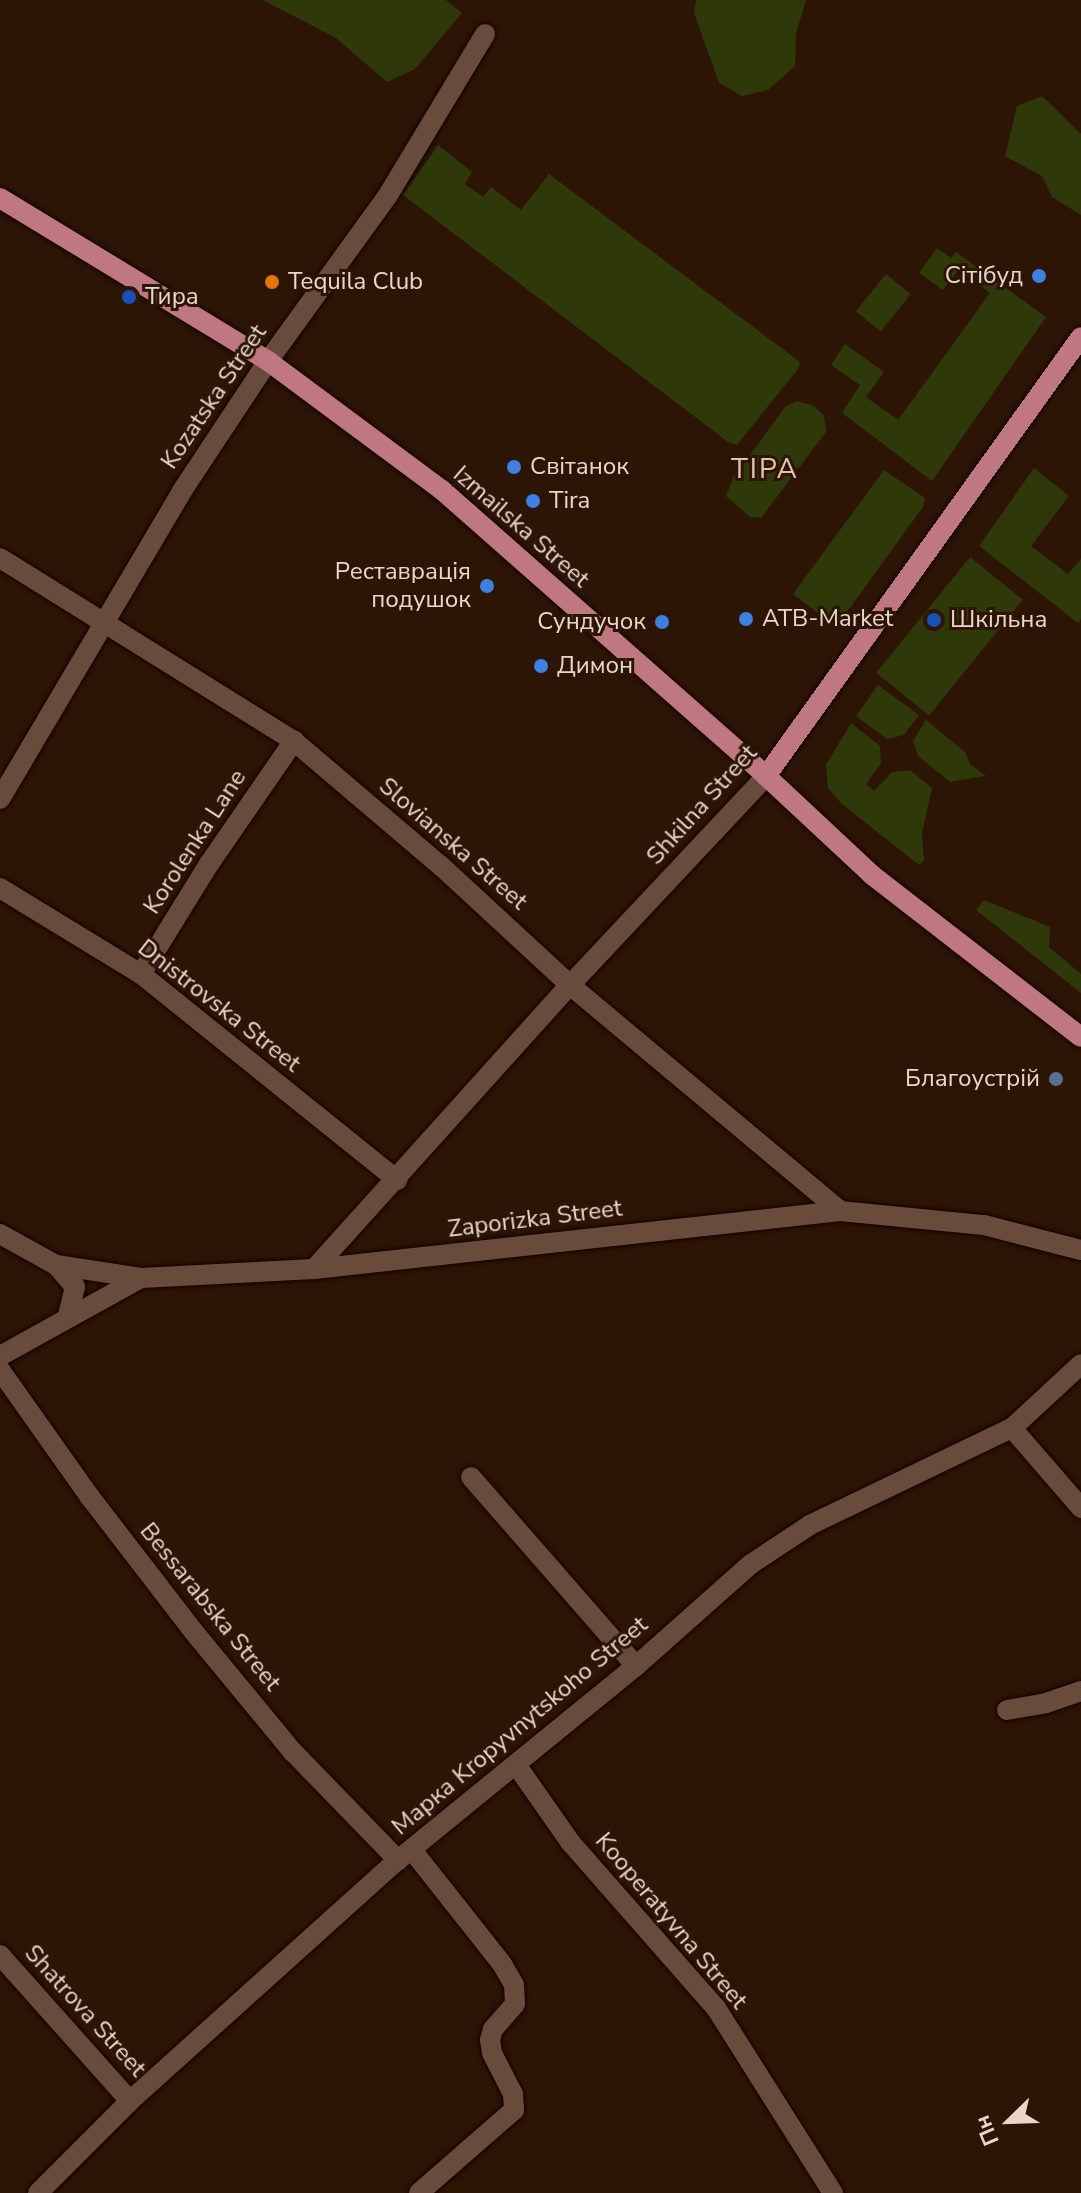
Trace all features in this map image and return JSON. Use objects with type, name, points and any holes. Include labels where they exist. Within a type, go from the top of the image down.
[{"type":"main road","name":"Izmailska Street","points":[[0,198],[268,361],[442,490],[766,776],[872,875],[1081,1037]]},
{"type":"main road","name":"Shkilna Street","points":[[766,776],[1081,337]]},
{"type":"street","name":"Kozatska Street","points":[[0,799],[182,491],[268,361],[388,195],[485,34]]},
{"type":"street","name":"Slovianska Street","points":[[0,558],[294,741],[441,866],[570,985],[840,1211]]},
{"type":"street","name":"Korolenka Lane","points":[[141,974],[209,864],[294,741]]},
{"type":"street","name":"Shkilna Street","points":[[314,1269],[570,985],[766,776]]},
{"type":"street","name":"Dnistrovska Street","points":[[0,888],[141,974],[397,1180]]},
{"type":"street","name":"Zaporizka Street","points":[[0,1234],[56,1265],[141,1278],[314,1269],[840,1211],[984,1225],[1081,1250]]},
{"type":"street","points":[[56,1265],[75,1287],[67,1318]]},
{"type":"street","points":[[0,1356],[141,1278]]},
{"type":"street","name":"Марка Kropyvnytskoho Street","points":[[38,2193],[130,2101],[405,1855],[636,1666],[751,1564],[810,1525],[1012,1428],[1081,1364]]},
{"type":"street","name":"Bessarabska Street","points":[[0,1370],[90,1497],[194,1632],[293,1752],[405,1855],[502,1964],[514,1985],[515,2004],[493,2029],[490,2040],[492,2053],[513,2094],[514,2110],[419,2193]]},
{"type":"street","points":[[1012,1428],[1081,1508]]},
{"type":"street","points":[[471,1477],[636,1666]]},
{"type":"street","points":[[1007,1710],[1046,1703],[1081,1691]]},
{"type":"street","name":"Kooperatyvna Street","points":[[517,1766],[571,1843],[716,2008],[833,2193]]},
{"type":"street","name":"Shatrova Street","points":[[0,1955],[130,2101]]},
{"type":"green space","points":[[263,0],[446,0],[462,13],[415,69],[387,82],[336,38]]},
{"type":"green space","points":[[696,0],[806,0],[796,34],[795,66],[768,90],[742,96],[719,83],[694,13]]},
{"type":"green space","points":[[1042,96],[1081,134],[1081,215],[1052,197],[1042,176],[1005,156],[1017,106]]},
{"type":"green space","points":[[438,145],[472,172],[465,184],[483,197],[491,187],[521,210],[549,174],[800,362],[798,369],[737,445],[728,442],[403,195]]},
{"type":"green space","points":[[937,248],[951,258],[956,252],[1046,317],[932,481],[842,413],[860,385],[831,365],[845,344],[884,372],[866,397],[898,420],[990,293],[959,269],[943,290],[919,273]]},
{"type":"green space","points":[[886,274],[911,294],[881,331],[856,311]]},
{"type":"green space","points":[[797,401],[814,406],[824,416],[826,432],[761,518],[750,517],[726,496],[733,478],[786,406]]},
{"type":"green space","points":[[1034,468],[1069,496],[1031,546],[1068,574],[1081,559],[1081,619],[1078,623],[979,546]]},
{"type":"green space","points":[[884,470],[925,498],[923,507],[836,627],[793,594]]},
{"type":"green space","points":[[970,557],[1023,600],[929,716],[876,673]]},
{"type":"green space","points":[[878,685],[919,715],[904,735],[887,739],[856,716]]},
{"type":"green space","points":[[926,720],[965,752],[970,764],[986,776],[950,782],[918,756],[913,741]]},
{"type":"green space","points":[[851,723],[880,746],[881,763],[866,784],[874,791],[892,772],[910,770],[932,788],[922,833],[924,860],[919,865],[842,804],[828,788],[826,765]]},
{"type":"green space","points":[[984,900],[1050,927],[1049,947],[1081,974],[1081,993],[976,910]]},
{"type":"place","name":"Сітібуд","points":[[1039,276]]},
{"type":"place","name":"Tequila Club","points":[[272,282]]},
{"type":"place","name":"Тира","points":[[129,297]]},
{"type":"place","name":"Світанок","points":[[514,467]]},
{"type":"place","name":"Tira","points":[[533,501]]},
{"type":"place","name":"Реставрація подушок","points":[[487,586]]},
{"type":"place","name":"ATB-Market","points":[[746,619]]},
{"type":"place","name":"Шкільна","points":[[934,620]]},
{"type":"place","name":"Сундучок","points":[[662,622]]},
{"type":"place","name":"Димон","points":[[541,666]]},
{"type":"place","name":"Благоустрій","points":[[1056,1079]]},
{"type":"district","name":"ТІРА","points":[[765,469]]}]
